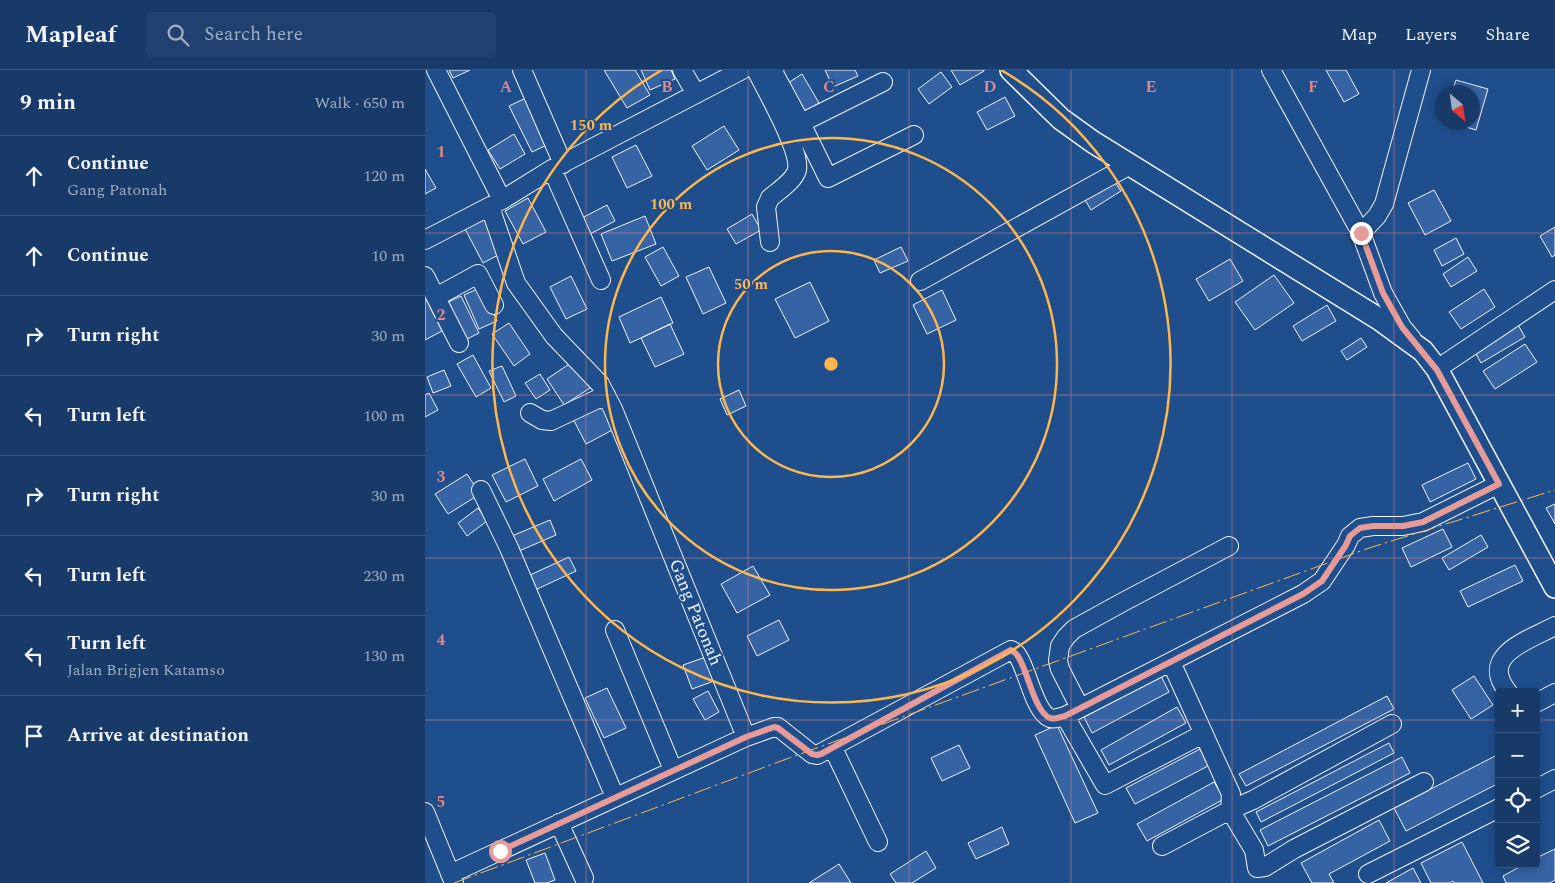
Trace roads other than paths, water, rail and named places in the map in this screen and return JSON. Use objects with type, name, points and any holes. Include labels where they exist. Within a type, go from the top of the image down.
[{"type":"main road","points":[[1011,70],[1061,119],[1130,165],[1379,319],[1423,351],[1437,370],[1555,587]]},
{"type":"street","name":"Gang Patonah","points":[[436,70],[496,204],[517,283],[554,336],[601,384],[617,418],[746,737]]},
{"type":"street","points":[[522,70],[601,280]]},
{"type":"street","points":[[682,70],[697,94]]},
{"type":"street","points":[[425,240],[496,204],[558,167],[742,70]]},
{"type":"street","points":[[756,70],[795,148],[797,167],[797,172],[793,177],[767,202],[770,242]]},
{"type":"street","points":[[775,70],[775,75],[829,178],[914,135]]},
{"type":"street","points":[[1271,70],[1361,233],[1383,293],[1402,327],[1423,351]]},
{"type":"street","points":[[1361,233],[1377,216],[1384,204],[1421,70]]},
{"type":"street","points":[[801,123],[883,82]]},
{"type":"street","points":[[920,281],[1130,165]]},
{"type":"street","points":[[436,297],[478,274],[494,306]]},
{"type":"street","points":[[425,276],[459,343]]},
{"type":"street","points":[[1437,370],[1555,290]]},
{"type":"street","points":[[530,413],[536,418],[551,421],[606,395]]},
{"type":"street","points":[[425,812],[452,879],[615,797],[746,737],[774,727],[778,728],[812,754],[817,755],[1011,650],[1017,654],[1043,713],[1048,718],[1053,719],[1073,712],[1312,588],[1322,581],[1350,536],[1360,528],[1403,526],[1423,522],[1499,484]]},
{"type":"street","points":[[481,490],[509,548],[615,797]]},
{"type":"street","points":[[1203,734],[1105,785],[1073,712],[1058,661],[1060,646],[1074,629],[1229,546]]},
{"type":"street","points":[[1504,688],[1498,678],[1497,670],[1502,659],[1510,650],[1555,626]]},
{"type":"street","points":[[615,630],[673,770]]},
{"type":"street","points":[[1171,662],[1231,794],[1230,810],[1254,850],[1257,868],[1265,867],[1294,849],[1424,782]]},
{"type":"street","points":[[1540,701],[1555,692]]},
{"type":"street","points":[[1162,846],[1262,795],[1392,724]]},
{"type":"street","points":[[833,748],[879,842]]},
{"type":"street","points":[[1540,787],[1555,779]]},
{"type":"street","points":[[1368,874],[1495,810]]},
{"type":"street","points":[[559,824],[585,878]]}]
